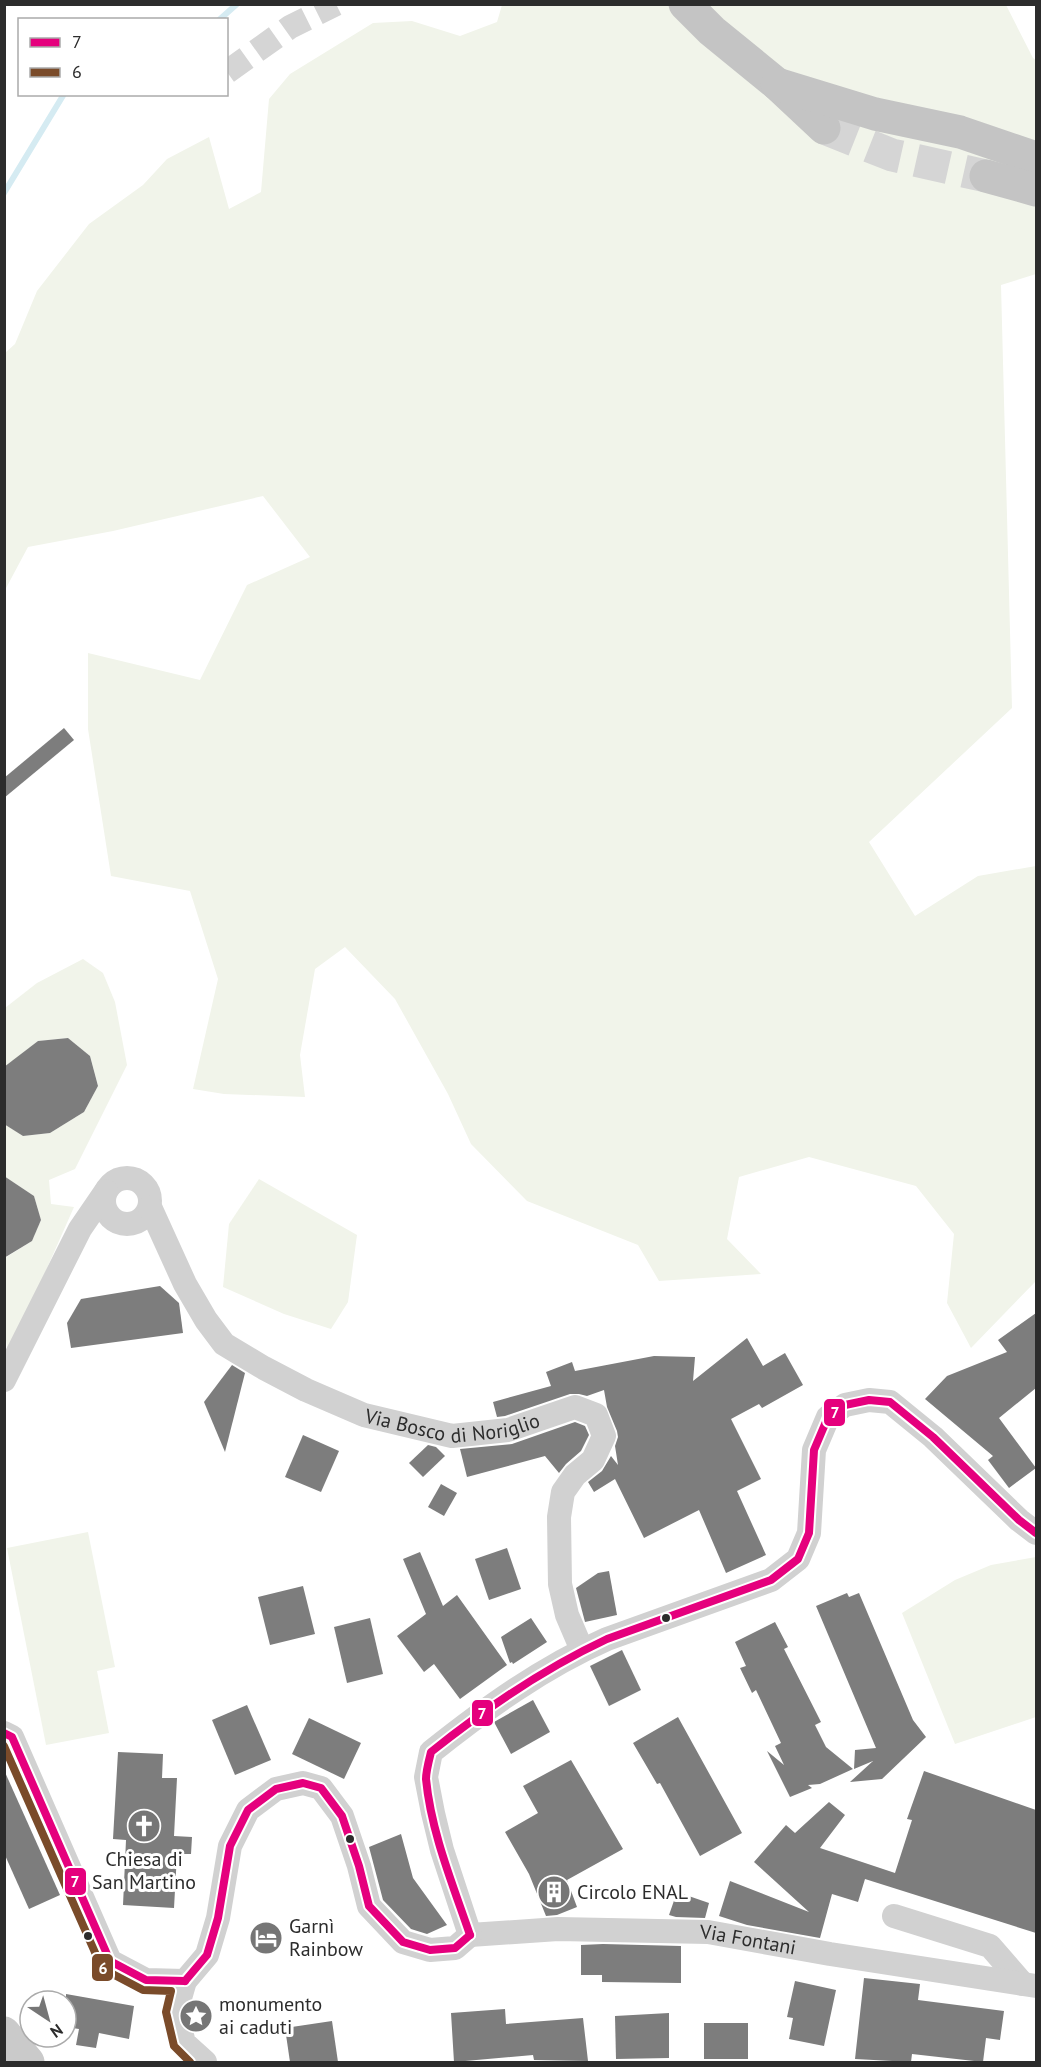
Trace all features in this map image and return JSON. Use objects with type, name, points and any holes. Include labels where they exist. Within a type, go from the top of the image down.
[{"type":"main road","points":[[685,4],[712,31],[777,84],[824,128]]},
{"type":"main road","points":[[777,84],[875,114],[960,132],[1036,158]]},
{"type":"main road","points":[[986,176],[1036,190]]},
{"type":"main road","points":[[4,2033],[28,2062]]},
{"type":"street","points":[[4,1380],[80,1229],[109,1186],[118,1179],[133,1178],[140,1181],[149,1192],[150,1207],[141,1220],[134,1223],[119,1223],[113,1219],[105,1206],[106,1191]]},
{"type":"street","name":"Via Bosco di Noriglio","points":[[150,1207],[185,1284],[206,1320],[224,1344],[306,1390],[364,1415],[452,1436],[508,1430],[575,1407],[596,1415],[604,1436],[592,1460],[575,1475],[563,1492],[559,1517],[560,1584],[569,1621],[582,1650]]},
{"type":"street","points":[[205,2062],[184,2043],[176,2012],[185,1981],[207,1955],[218,1918],[230,1846],[248,1810],[276,1789],[303,1783],[321,1788],[342,1816],[359,1866],[369,1906],[403,1942],[430,1950],[455,1948],[470,1935],[442,1850],[433,1813],[426,1777],[430,1752],[481,1712],[582,1650],[771,1580],[798,1559],[809,1533],[814,1450],[828,1417],[845,1405],[869,1400],[890,1402],[933,1437],[1019,1520],[1036,1533]]},
{"type":"street","points":[[4,1733],[12,1737],[110,1961],[146,1980],[185,1981]]},
{"type":"street","name":"Via Fontani","points":[[894,1916],[990,1946],[1030,1984]]},
{"type":"street","name":"Via Fontani","points":[[470,1935],[558,1929],[708,1932],[1030,1984]]},
{"type":"shaded area","points":[[734,4],[738,6],[742,4],[1006,5],[1036,60],[1036,274],[1001,285],[1012,708],[869,842],[915,916],[978,876],[1036,866],[1036,1281],[971,1348],[947,1303],[954,1234],[916,1186],[809,1157],[739,1177],[727,1239],[761,1274],[659,1281],[638,1245],[527,1201],[471,1144],[448,1094],[395,999],[345,947],[315,969],[300,1055],[305,1097],[224,1094],[193,1089],[218,979],[190,891],[111,876],[88,729],[88,653],[200,680],[247,585],[310,557],[263,496],[113,531],[28,547],[5,590],[5,353],[15,344],[37,291],[89,224],[143,185],[167,159],[209,137],[229,209],[261,192],[269,99],[290,74],[373,23],[412,21],[460,36],[497,22],[502,5]]},
{"type":"shaded area","points":[[83,959],[103,973],[115,1002],[127,1065],[75,1169],[49,1180],[51,1204],[74,1207],[5,1363],[8,1353],[4,1327],[5,1258],[32,1241],[41,1220],[34,1196],[13,1182],[5,1182],[5,1124],[23,1136],[50,1133],[84,1112],[98,1086],[90,1056],[68,1038],[38,1041],[5,1067],[5,1008],[37,983]]},
{"type":"shaded area","points":[[259,1179],[357,1235],[348,1302],[331,1329],[284,1314],[223,1287],[229,1224]]},
{"type":"shaded area","points":[[88,1532],[115,1667],[97,1671],[109,1733],[46,1745],[7,1548]]},
{"type":"shaded area","points":[[1036,1557],[1036,1717],[955,1744],[902,1613],[955,1580],[991,1565]]},
{"type":"building","points":[[64,728],[74,740],[4,798],[4,778]]},
{"type":"building","points":[[68,1038],[90,1056],[98,1086],[84,1112],[50,1133],[23,1136],[4,1124],[4,1067],[38,1041]]},
{"type":"building","points":[[4,1176],[34,1196],[41,1220],[32,1241],[4,1258]]},
{"type":"building","points":[[160,1286],[179,1303],[183,1333],[71,1348],[67,1323],[81,1299]]},
{"type":"building","points":[[1036,1313],[1036,1388],[999,1418],[1036,1468],[1009,1488],[988,1460],[993,1456],[925,1399],[947,1376],[1007,1352],[998,1340]]},
{"type":"building","points":[[747,1338],[763,1366],[785,1353],[803,1385],[762,1408],[759,1404],[731,1419],[761,1479],[737,1491],[766,1555],[726,1573],[699,1510],[644,1538],[615,1479],[594,1492],[588,1482],[602,1471],[611,1456],[618,1465],[615,1446],[617,1431],[607,1407],[604,1390],[587,1396],[570,1394],[497,1417],[493,1402],[551,1386],[546,1372],[572,1362],[575,1371],[654,1356],[695,1357],[693,1381]]},
{"type":"building","points":[[232,1365],[245,1373],[225,1452],[204,1402]]},
{"type":"building","points":[[575,1422],[585,1426],[589,1435],[581,1451],[559,1473],[545,1456],[467,1477],[460,1449],[512,1444]]},
{"type":"building","points":[[303,1435],[339,1451],[321,1492],[285,1477]]},
{"type":"building","points":[[428,1445],[436,1447],[445,1456],[423,1477],[409,1463]]},
{"type":"building","points":[[441,1484],[457,1493],[444,1516],[428,1507]]},
{"type":"building","points":[[507,1548],[521,1589],[489,1600],[475,1559]]},
{"type":"building","points":[[420,1552],[443,1606],[457,1595],[507,1665],[460,1699],[434,1664],[424,1672],[397,1636],[426,1614],[403,1559]]},
{"type":"building","points":[[609,1571],[617,1615],[585,1622],[576,1588],[598,1573]]},
{"type":"building","points":[[303,1586],[315,1634],[270,1645],[258,1597]]},
{"type":"building","points":[[847,1593],[849,1597],[859,1593],[913,1720],[926,1737],[882,1779],[850,1782],[873,1761],[854,1769],[855,1750],[876,1748],[816,1606]]},
{"type":"building","points":[[370,1618],[383,1674],[347,1683],[334,1627]]},
{"type":"building","points":[[531,1618],[547,1642],[513,1664],[510,1663],[501,1637]]},
{"type":"building","points":[[775,1622],[788,1647],[784,1649],[821,1722],[815,1725],[826,1747],[853,1769],[820,1784],[808,1785],[812,1788],[790,1797],[767,1751],[784,1765],[775,1746],[781,1743],[756,1690],[752,1693],[740,1668],[746,1666],[735,1642]]},
{"type":"building","points":[[622,1650],[641,1690],[609,1706],[590,1666]]},
{"type":"building","points":[[533,1700],[550,1732],[511,1754],[494,1722]]},
{"type":"building","points":[[247,1705],[271,1760],[235,1775],[212,1720]]},
{"type":"building","points":[[678,1717],[742,1833],[700,1856],[660,1783],[657,1784],[633,1743]]},
{"type":"building","points":[[309,1718],[361,1743],[344,1779],[292,1754]]},
{"type":"building","name":"Chiesa di San Martino","points":[[118,1752],[163,1754],[162,1778],[177,1778],[174,1836],[192,1837],[191,1854],[177,1854],[174,1908],[123,1905],[126,1840],[113,1839]]},
{"type":"building","points":[[571,1760],[623,1849],[567,1880],[577,1907],[557,1915],[546,1916],[529,1874],[505,1832],[538,1813],[523,1786]]},
{"type":"building","points":[[4,1770],[60,1895],[29,1909],[4,1853]]},
{"type":"building","points":[[924,1771],[1036,1810],[1036,1933],[865,1879],[858,1902],[832,1894],[820,1938],[747,1925],[719,1916],[730,1881],[809,1912],[754,1862],[786,1825],[795,1833],[829,1802],[845,1815],[820,1848],[895,1873],[912,1820],[907,1819]]},
{"type":"building","points":[[401,1834],[413,1878],[447,1925],[427,1934],[411,1929],[383,1900],[369,1847]]},
{"type":"building","points":[[677,1892],[709,1903],[705,1918],[669,1915]]},
{"type":"building","points":[[581,1945],[681,1946],[681,1983],[602,1982],[602,1975],[581,1975]]},
{"type":"building","points":[[864,1978],[920,1984],[918,2000],[1004,2011],[1000,2040],[986,2038],[983,2062],[912,2054],[911,2062],[855,2059]]},
{"type":"building","points":[[795,1981],[836,1990],[824,2046],[789,2039],[793,2018],[787,2017]]},
{"type":"building","points":[[78,1996],[134,2006],[129,2039],[99,2033],[96,2048],[78,2045]]},
{"type":"building","points":[[505,2009],[506,2024],[583,2018],[588,2061],[534,2060],[533,2055],[454,2062],[451,2013]]},
{"type":"building","points":[[669,2013],[669,2058],[616,2059],[615,2016]]},
{"type":"building","points":[[332,2021],[338,2062],[290,2062],[285,2028]]},
{"type":"building","points":[[704,2023],[748,2023],[748,2059],[704,2059]]},
{"type":"waterway","points":[[221,18],[237,4]]},
{"type":"waterway","points":[[4,193],[63,96]]},
{"type":"tunnel","points":[[228,71],[290,27],[336,4]]},
{"type":"tunnel","points":[[824,128],[892,155],[986,176]]},
{"type":"transit line","name":"7","points":[[470,1935],[443,1858],[433,1819],[426,1779],[431,1752],[516,1690],[560,1663],[607,1639],[771,1580],[798,1559],[809,1533],[814,1450],[828,1417],[845,1405],[869,1400],[890,1402],[933,1437],[1019,1520],[1036,1533]]},
{"type":"transit line","name":"7","points":[[4,1733],[12,1737],[110,1961],[146,1980],[185,1981]]},
{"type":"transit line","name":"6","points":[[4,1746],[101,1966],[143,1990],[171,1991],[166,2012],[174,2046],[190,2062]]},
{"type":"transit line","name":"7","points":[[185,1981],[207,1955],[218,1918],[230,1846],[248,1810],[276,1789],[303,1783],[321,1788],[342,1816],[359,1866],[369,1906],[403,1942],[430,1950],[455,1948],[470,1935]]},
{"type":"place","name":"Chiesa di San Martino","points":[[144,1826]]},
{"type":"place","name":"Circolo ENAL","points":[[554,1892]]},
{"type":"place","name":"Garnì Rainbow","points":[[266,1938]]},
{"type":"place","name":"monumento ai caduti","points":[[196,2016]]}]
